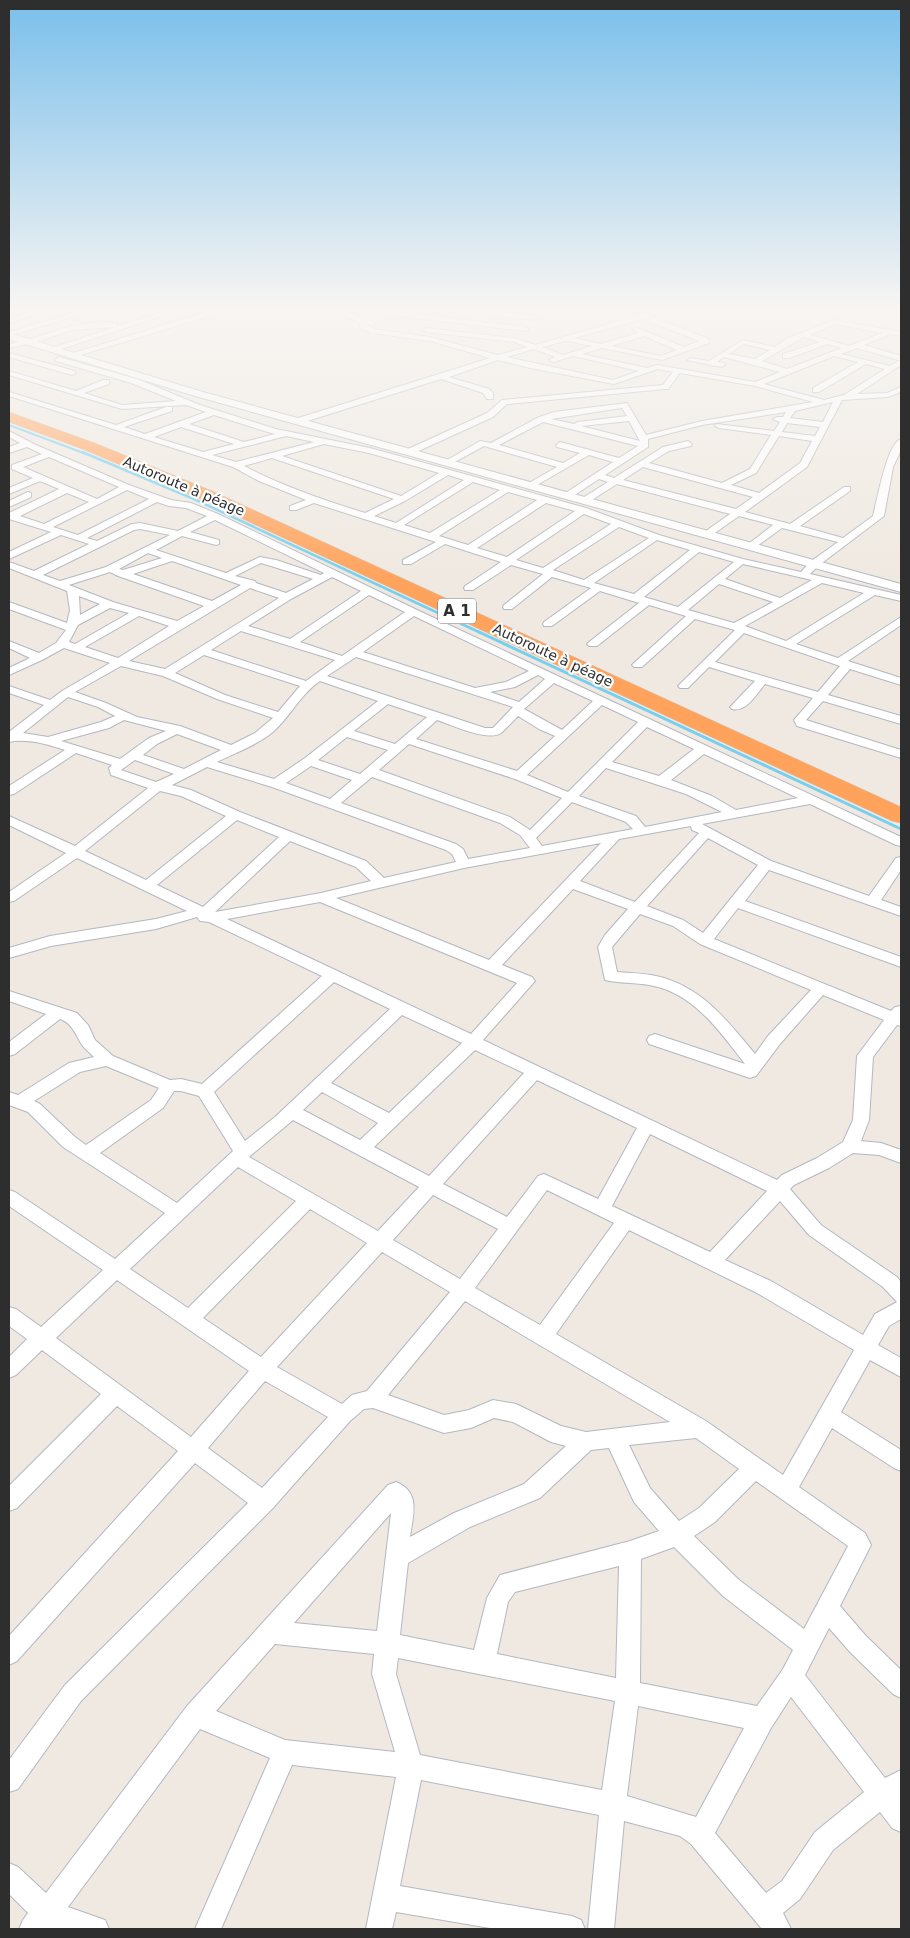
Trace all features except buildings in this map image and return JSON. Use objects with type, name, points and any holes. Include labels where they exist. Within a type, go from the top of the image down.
[{"type":"highway","name":"A 1","points":[[9,411],[119,450],[190,479],[901,805]]},
{"type":"highway","name":"Autoroute à péage","points":[[10,431],[91,446],[197,491],[901,816]]},
{"type":"street","points":[[30,400],[205,454],[236,465],[262,479],[314,500],[469,549],[739,628],[843,664],[898,678]]},
{"type":"street","points":[[99,400],[122,407],[187,403]]},
{"type":"street","points":[[89,418],[142,400]]},
{"type":"street","points":[[181,400],[285,434],[446,467],[567,496],[619,523],[656,537],[741,561],[901,598]]},
{"type":"street","points":[[223,400],[409,452],[472,479],[507,489],[706,535],[901,588]]},
{"type":"street","points":[[298,421],[365,400]]},
{"type":"street","points":[[409,452],[490,415],[505,402],[522,400]]},
{"type":"street","points":[[817,400],[823,402]]},
{"type":"street","points":[[567,496],[620,461],[644,441],[702,423],[792,409],[831,400]]},
{"type":"street","points":[[706,535],[804,465],[825,425],[841,400]]},
{"type":"street","points":[[117,427],[187,403]]},
{"type":"street","points":[[491,446],[542,419],[557,414],[624,405],[644,441]]},
{"type":"street","points":[[704,490],[753,471],[792,409]]},
{"type":"street","points":[[147,436],[215,412]]},
{"type":"street","points":[[752,416],[825,425]]},
{"type":"street","points":[[568,425],[631,418]]},
{"type":"street","points":[[542,419],[644,441]]},
{"type":"street","points":[[209,433],[241,421]]},
{"type":"street","points":[[702,423],[818,439]]},
{"type":"street","points":[[181,424],[244,444]]},
{"type":"street","points":[[578,435],[586,430]]},
{"type":"street","points":[[10,431],[27,444],[126,487],[169,503],[188,505],[215,516],[326,576]]},
{"type":"street","points":[[205,454],[285,434]]},
{"type":"street","points":[[536,458],[569,440]]},
{"type":"street","points":[[802,576],[814,564],[879,516],[889,466],[901,441]]},
{"type":"street","points":[[236,465],[325,442]]},
{"type":"street","points":[[366,516],[402,499],[483,443],[564,466]]},
{"type":"street","points":[[9,450],[27,444]]},
{"type":"street","points":[[469,588],[509,561],[615,481],[666,449],[688,444]]},
{"type":"street","points":[[560,445],[620,461]]},
{"type":"street","points":[[530,486],[588,452]]},
{"type":"street","points":[[12,468],[50,454]]},
{"type":"street","points":[[270,455],[402,499]]},
{"type":"street","points":[[642,464],[704,490],[737,513],[845,541]]},
{"type":"street","points":[[889,466],[901,469]]},
{"type":"street","points":[[12,468],[97,502]]},
{"type":"street","points":[[597,476],[615,481],[761,496]]},
{"type":"street","points":[[10,490],[40,478]]},
{"type":"street","points":[[397,526],[424,507],[472,479]]},
{"type":"street","points":[[45,528],[126,487]]},
{"type":"street","points":[[792,527],[847,488]]},
{"type":"street","points":[[10,517],[67,489]]},
{"type":"street","points":[[431,537],[507,489]]},
{"type":"street","points":[[10,490],[44,500]]},
{"type":"street","points":[[9,504],[28,495]]},
{"type":"street","points":[[79,538],[157,498]]},
{"type":"street","points":[[469,549],[545,499]]},
{"type":"street","points":[[293,508],[314,500]]},
{"type":"street","points":[[61,584],[110,570],[215,516]]},
{"type":"street","points":[[10,517],[98,544]]},
{"type":"street","points":[[9,528],[25,521]]},
{"type":"street","points":[[508,607],[548,572],[619,523]]},
{"type":"street","points":[[750,547],[781,524]]},
{"type":"street","points":[[35,575],[136,526],[216,542]]},
{"type":"street","points":[[9,556],[60,532]]},
{"type":"street","points":[[586,583],[656,537]]},
{"type":"street","points":[[407,562],[444,541]]},
{"type":"street","points":[[636,598],[697,548]]},
{"type":"street","points":[[148,550],[251,583],[287,597]]},
{"type":"street","points":[[122,574],[173,558]]},
{"type":"street","points":[[228,576],[260,560],[326,576],[367,591],[554,677],[901,842]]},
{"type":"street","points":[[680,611],[741,561]]},
{"type":"street","points":[[9,565],[109,604],[178,624]]},
{"type":"street","points":[[110,570],[212,605]]},
{"type":"street","points":[[9,578],[24,571]]},
{"type":"street","points":[[167,673],[287,597],[326,576]]},
{"type":"street","points":[[718,580],[782,602]]},
{"type":"street","points":[[684,686],[739,628],[820,580]]},
{"type":"street","points":[[11,737],[66,693],[178,624],[251,583]]},
{"type":"street","points":[[548,624],[599,587]]},
{"type":"street","points":[[9,672],[63,644],[72,626],[76,604],[72,590]]},
{"type":"street","points":[[291,643],[367,591]]},
{"type":"street","points":[[788,645],[874,591]]},
{"type":"street","points":[[593,644],[648,601]]},
{"type":"street","points":[[9,605],[72,626],[109,604]]},
{"type":"street","points":[[9,898],[76,852],[158,787],[204,762],[259,736],[273,726],[307,685],[412,612]]},
{"type":"street","points":[[76,648],[137,613]]},
{"type":"street","points":[[638,665],[693,614]]},
{"type":"street","points":[[901,620],[843,664],[800,720],[801,724],[901,754]]},
{"type":"street","points":[[240,628],[466,689],[519,708],[543,726],[564,735]]},
{"type":"street","points":[[9,644],[38,657]]},
{"type":"street","points":[[63,644],[119,662],[167,673],[214,694],[281,717]]},
{"type":"street","points":[[204,651],[307,685]]},
{"type":"street","points":[[707,663],[901,720]]},
{"type":"street","points":[[466,689],[502,688],[515,684],[538,670]]},
{"type":"street","points":[[318,677],[484,732],[496,731],[554,677]]},
{"type":"street","points":[[736,707],[762,680]]},
{"type":"street","points":[[9,689],[52,704]]},
{"type":"street","points":[[66,693],[102,705],[142,723],[176,729],[230,749]]},
{"type":"street","points":[[276,784],[309,761],[387,699]]},
{"type":"street","points":[[519,776],[601,700]]},
{"type":"street","points":[[332,804],[436,715]]},
{"type":"street","points":[[48,740],[105,724],[123,716]]},
{"type":"street","points":[[530,838],[646,721]]},
{"type":"street","points":[[176,729],[168,735],[153,741],[135,756],[115,768],[114,772],[186,794],[361,864],[381,884]]},
{"type":"street","points":[[345,732],[397,749]]},
{"type":"street","points":[[11,737],[48,740],[122,764]]},
{"type":"street","points":[[408,740],[519,776],[631,819],[642,831]]},
{"type":"street","points":[[9,791],[76,748]]},
{"type":"street","points":[[660,782],[703,748]]},
{"type":"street","points":[[135,756],[184,774]]},
{"type":"street","points":[[309,761],[366,775],[505,820],[518,827],[530,838],[538,850]]},
{"type":"street","points":[[204,762],[276,784],[451,847],[462,857],[464,864]]},
{"type":"street","points":[[605,764],[718,803],[734,815]]},
{"type":"street","points":[[9,953],[50,941],[321,897],[464,864],[811,800]]},
{"type":"street","points":[[147,886],[235,815]]},
{"type":"street","points":[[689,823],[766,864],[901,912]]},
{"type":"street","points":[[13,826],[76,852],[780,1188],[815,1230],[890,1282],[901,1296]]},
{"type":"street","points":[[706,833],[610,938],[606,948],[610,976],[656,981],[676,987],[696,999],[718,1020],[755,1066]]},
{"type":"street","points":[[206,915],[211,906],[288,836]]},
{"type":"street","points":[[492,966],[614,837]]},
{"type":"street","points":[[872,902],[901,861]]},
{"type":"street","points":[[705,941],[766,864]]},
{"type":"street","points":[[571,883],[678,924],[705,941],[821,988],[900,1017],[864,1056],[861,1120],[850,1146],[823,1163],[788,1180],[712,1262]]},
{"type":"street","points":[[321,897],[527,981],[473,1042],[363,1148]]},
{"type":"street","points":[[735,902],[901,962]]},
{"type":"street","points":[[205,1091],[333,974]]},
{"type":"street","points":[[656,1040],[750,1072],[774,1040],[821,988]]},
{"type":"street","points":[[9,996],[71,1017],[82,1029],[89,1043],[107,1060],[169,1086],[181,1085],[205,1091],[240,1155],[308,1200],[699,1428],[857,1540],[860,1545],[791,1677],[762,1719],[700,1835]]},
{"type":"street","points":[[9,1369],[177,1212],[291,1111],[401,1007]]},
{"type":"street","points":[[9,1050],[59,1012]]},
{"type":"street","points":[[14,1100],[75,1068],[107,1060]]},
{"type":"street","points":[[9,1653],[193,1450],[263,1369],[536,1072]]},
{"type":"street","points":[[320,1084],[391,1122]]},
{"type":"street","points":[[86,1154],[157,1104],[169,1086]]},
{"type":"street","points":[[14,1100],[34,1108],[62,1136],[86,1154],[177,1212]]},
{"type":"street","points":[[291,1111],[509,1228]]},
{"type":"street","points":[[600,1209],[647,1125]]},
{"type":"street","points":[[850,1146],[881,1149],[901,1158]]},
{"type":"street","points":[[373,1399],[462,1291],[544,1181],[625,1222],[764,1287],[901,1368]]},
{"type":"street","points":[[9,1197],[114,1270],[263,1369],[342,1415]]},
{"type":"street","points":[[189,1320],[308,1200]]},
{"type":"street","points":[[543,1338],[625,1222]]},
{"type":"street","points":[[786,1490],[882,1320],[901,1310]]},
{"type":"street","points":[[9,1315],[264,1502]]},
{"type":"street","points":[[9,1501],[116,1393]]},
{"type":"street","points":[[9,1780],[73,1693],[264,1502],[342,1415],[359,1401],[373,1399],[444,1424],[471,1419],[493,1409],[516,1413],[558,1435],[586,1441],[699,1428]]},
{"type":"street","points":[[828,1415],[901,1461]]},
{"type":"street","points":[[614,1439],[642,1495],[677,1535],[731,1588],[807,1646]]},
{"type":"street","points":[[397,1557],[462,1520],[532,1491],[586,1441]]},
{"type":"street","points":[[483,1663],[498,1598],[508,1584],[630,1552],[677,1535],[707,1515],[755,1468]]},
{"type":"street","points":[[40,1921],[196,1715],[396,1492],[401,1495],[403,1506],[384,1674],[411,1766],[379,1929]]},
{"type":"street","points":[[602,1929],[613,1805],[628,1692],[630,1552]]},
{"type":"street","points":[[827,1609],[858,1644],[901,1686]]},
{"type":"street","points":[[270,1632],[387,1644],[762,1719]]},
{"type":"street","points":[[791,1677],[892,1788],[901,1819]]},
{"type":"street","points":[[196,1715],[285,1752],[411,1766],[613,1805],[686,1825],[700,1835],[772,1920],[824,1841],[892,1788]]},
{"type":"street","points":[[208,1929],[285,1752]]},
{"type":"street","points":[[9,1876],[40,1921],[96,1929]]},
{"type":"street","points":[[385,1897],[572,1929]]},
{"type":"waterway","points":[[9,425],[86,454]]},
{"type":"waterway","points":[[82,452],[194,499],[481,633]]},
{"type":"waterway","points":[[479,632],[901,829]]}]
